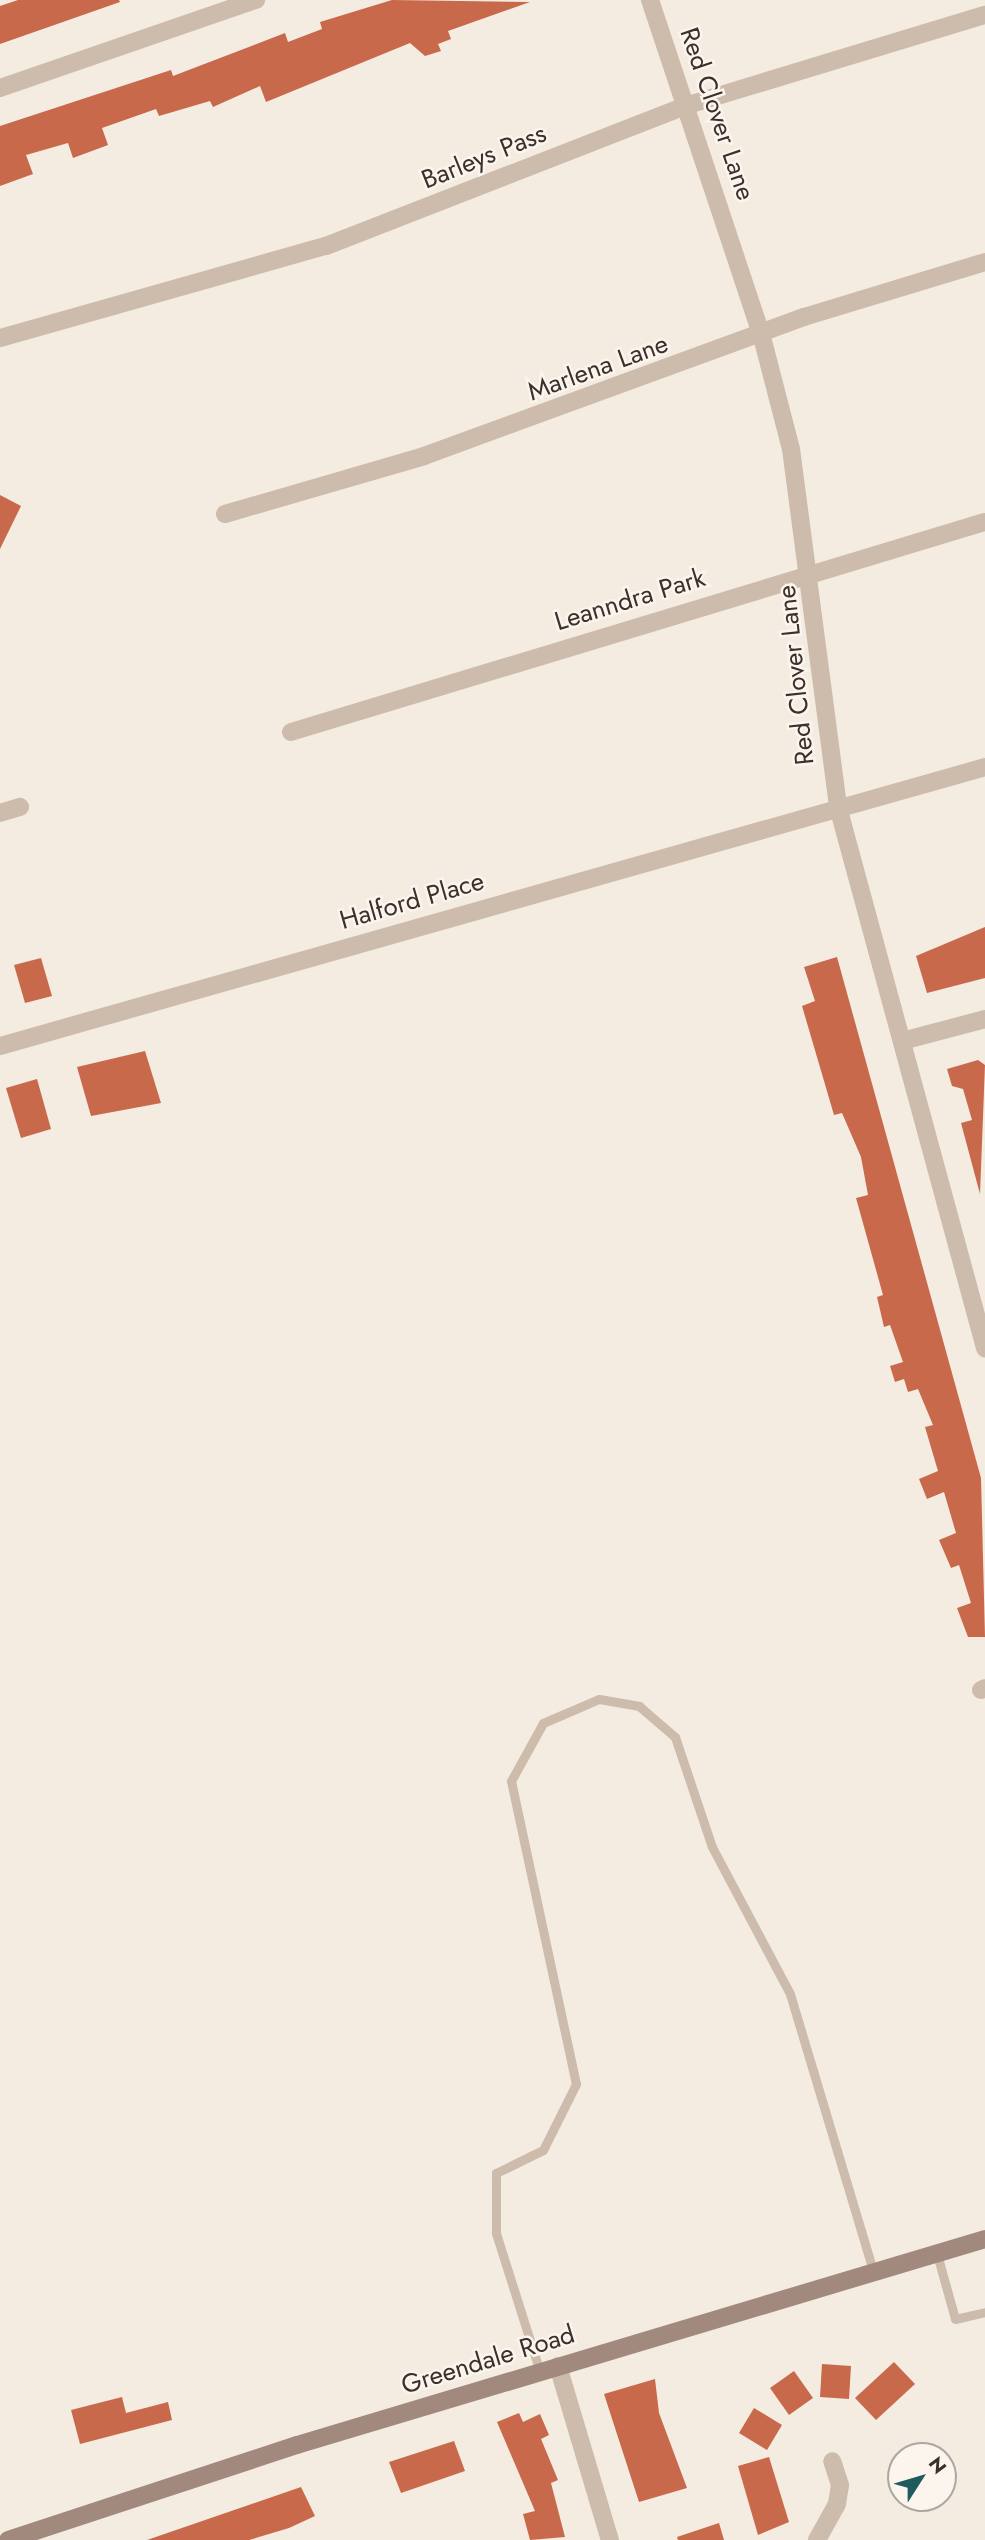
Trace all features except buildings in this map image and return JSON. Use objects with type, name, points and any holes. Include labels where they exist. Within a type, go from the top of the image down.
[{"type":"street","points":[[0,88],[257,0]]},
{"type":"street","name":"Red Clover Lane","points":[[650,0],[688,105],[762,337],[791,449],[811,570],[838,807],[985,1348]]},
{"type":"street","name":"Barleys Pass","points":[[0,338],[326,246],[688,105],[985,15]]},
{"type":"street","name":"Marlena Lane","points":[[225,514],[424,456],[762,337],[804,317],[985,262]]},
{"type":"street","name":"Leanndra Park","points":[[291,732],[811,570],[985,522]]},
{"type":"street","name":"Halford Place","points":[[0,1045],[985,767]]},
{"type":"street","points":[[0,813],[20,807]]},
{"type":"street","points":[[902,1041],[985,1019]]},
{"type":"street","name":"Greendale Road","points":[[9,2540],[558,2366],[985,2239]]},
{"type":"street","points":[[558,2366],[610,2540]]},
{"type":"street","points":[[817,2540],[837,2504],[840,2485],[832,2461]]},
{"type":"lane","points":[[540,2372],[496,2232],[496,2173],[543,2150],[576,2084],[510,1781],[544,1723],[599,1699],[639,1706],[675,1737],[712,1847],[790,1994],[873,2271]]},
{"type":"lane","points":[[937,2254],[955,2319],[985,2312]]}]
